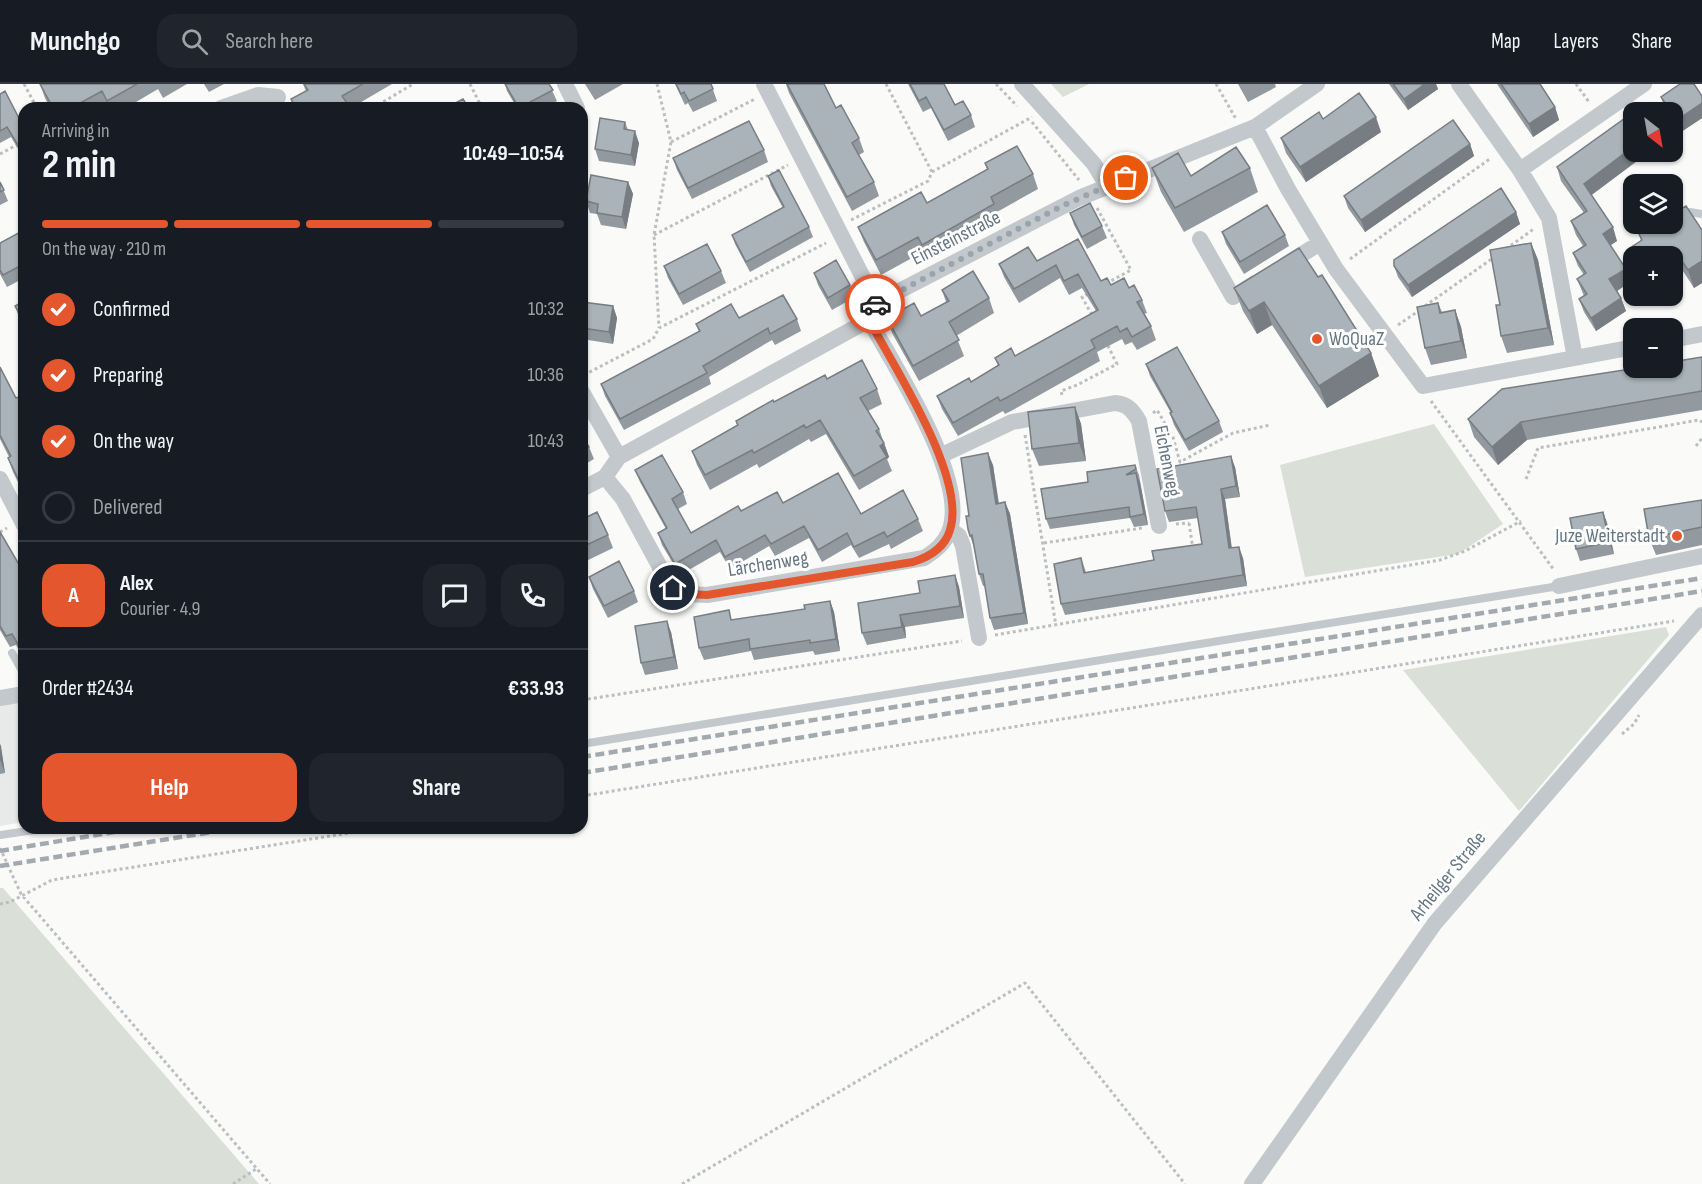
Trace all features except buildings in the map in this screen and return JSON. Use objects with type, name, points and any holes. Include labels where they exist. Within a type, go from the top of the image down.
[{"type":"street","points":[[565,84],[574,102]]},
{"type":"street","points":[[1022,84],[1094,164],[1107,186]]},
{"type":"street","name":"Einsteinstraße","points":[[876,303],[1089,193],[1249,129],[1317,84]]},
{"type":"street","points":[[1459,84],[1520,170],[1549,218],[1575,358]]},
{"type":"street","points":[[1520,170],[1644,84]]},
{"type":"street","points":[[588,486],[606,477],[619,458],[869,320],[876,303],[765,88]]},
{"type":"street","points":[[239,102],[258,95],[279,96]]},
{"type":"street","points":[[1249,129],[1336,269],[1423,386],[1623,349]]},
{"type":"street","points":[[1200,239],[1233,297],[1320,243]]},
{"type":"street","points":[[869,320],[930,432],[940,456],[952,506],[951,530],[959,536],[963,546],[979,638]]},
{"type":"street","points":[[1683,338],[1702,334]]},
{"type":"street","points":[[588,403],[619,458]]},
{"type":"street","name":"Eichenweg","points":[[940,456],[1023,419],[1120,404],[1131,409],[1139,422],[1159,526]]},
{"type":"street","name":"Lärchenweg","points":[[606,477],[623,499],[668,582],[680,592],[695,596],[913,562],[936,550],[951,530]]},
{"type":"street","points":[[0,479],[18,514]]},
{"type":"street","points":[[1559,586],[1702,556]]},
{"type":"street","name":"Arheilger Straße","points":[[1252,1184],[1435,923],[1584,748],[1702,616]]},
{"type":"street","points":[[0,698],[18,695]]},
{"type":"lane","points":[[1683,216],[1690,212],[1702,214]]},
{"type":"lane","points":[[588,743],[1559,586]]},
{"type":"lane","points":[[12,653],[18,664]]},
{"type":"lane","points":[[0,835],[18,832]]},
{"type":"path","points":[[24,84],[34,102]]},
{"type":"path","points":[[383,102],[413,84]]},
{"type":"path","points":[[470,84],[479,102]]},
{"type":"path","points":[[588,373],[653,339],[659,328],[654,235],[671,142],[657,84]]},
{"type":"path","points":[[886,84],[932,172]]},
{"type":"path","points":[[996,84],[1029,119],[1089,193],[1131,270],[1102,286]]},
{"type":"path","points":[[1216,84],[1249,129]]},
{"type":"path","points":[[1576,84],[1598,116]]},
{"type":"path","points":[[671,142],[765,88]]},
{"type":"path","points":[[659,328],[928,181],[932,172],[1029,119],[1043,107]]},
{"type":"path","points":[[0,154],[18,144]]},
{"type":"path","points":[[1336,269],[1505,148]]},
{"type":"path","points":[[654,235],[801,159]]},
{"type":"path","points":[[1385,335],[1549,218]]},
{"type":"path","points":[[1092,292],[1082,297],[1097,326]]},
{"type":"path","points":[[1064,412],[1061,391],[1077,386],[1117,364],[1102,335]]},
{"type":"path","points":[[1423,386],[1471,457],[1521,521],[1552,567],[1559,586]]},
{"type":"path","name":"Eichenweg","points":[[1139,422],[1157,410],[1173,437],[1181,472]]},
{"type":"path","points":[[1023,419],[1056,626]]},
{"type":"path","points":[[1526,479],[1538,448],[1699,420],[1702,422]]},
{"type":"path","points":[[1180,462],[1233,433],[1270,425]]},
{"type":"path","points":[[1696,446],[1702,438]]},
{"type":"path","name":"Eichenweg","points":[[1187,512],[1194,556]]},
{"type":"path","points":[[588,699],[1056,626],[1440,560],[1465,551],[1521,521]]},
{"type":"path","points":[[1044,543],[1189,522]]},
{"type":"path","points":[[1199,590],[1200,602]]},
{"type":"path","points":[[588,795],[1702,616]]},
{"type":"path","points":[[1621,735],[1634,724],[1644,706]]},
{"type":"path","points":[[0,904],[10,902],[21,894],[52,880],[343,834]]},
{"type":"path","points":[[0,848],[21,894],[270,1184]]},
{"type":"path","points":[[682,1184],[1025,983],[1185,1184]]},
{"type":"path","points":[[233,1184],[256,1168]]},
{"type":"shaded area","points":[[1051,84],[1089,84],[1063,97]]},
{"type":"shaded area","points":[[1434,424],[1503,524],[1458,554],[1305,577],[1280,465]]},
{"type":"shaded area","points":[[1666,627],[1669,635],[1519,811],[1403,670]]},
{"type":"shaded area","points":[[18,701],[18,823],[0,826],[0,704]]},
{"type":"shaded area","points":[[0,888],[3,888],[259,1184],[0,1184]]},
{"type":"railway","points":[[588,756],[1702,578]]},
{"type":"railway","points":[[588,772],[1702,591]]},
{"type":"railway","points":[[0,851],[102,834]]},
{"type":"railway","points":[[0,866],[200,834]]},
{"type":"way so far","points":[[875,304],[1064,205],[1126,178]]},
{"type":"place","name":"WoQuaZ","points":[[1317,339]]},
{"type":"place","name":"Juze Weiterstadt","points":[[1677,536]]},
{"type":"route","points":[[673,588],[695,596],[707,595],[913,562],[924,558],[942,545],[951,530],[952,512],[942,462],[930,432],[869,320],[875,304]]}]
